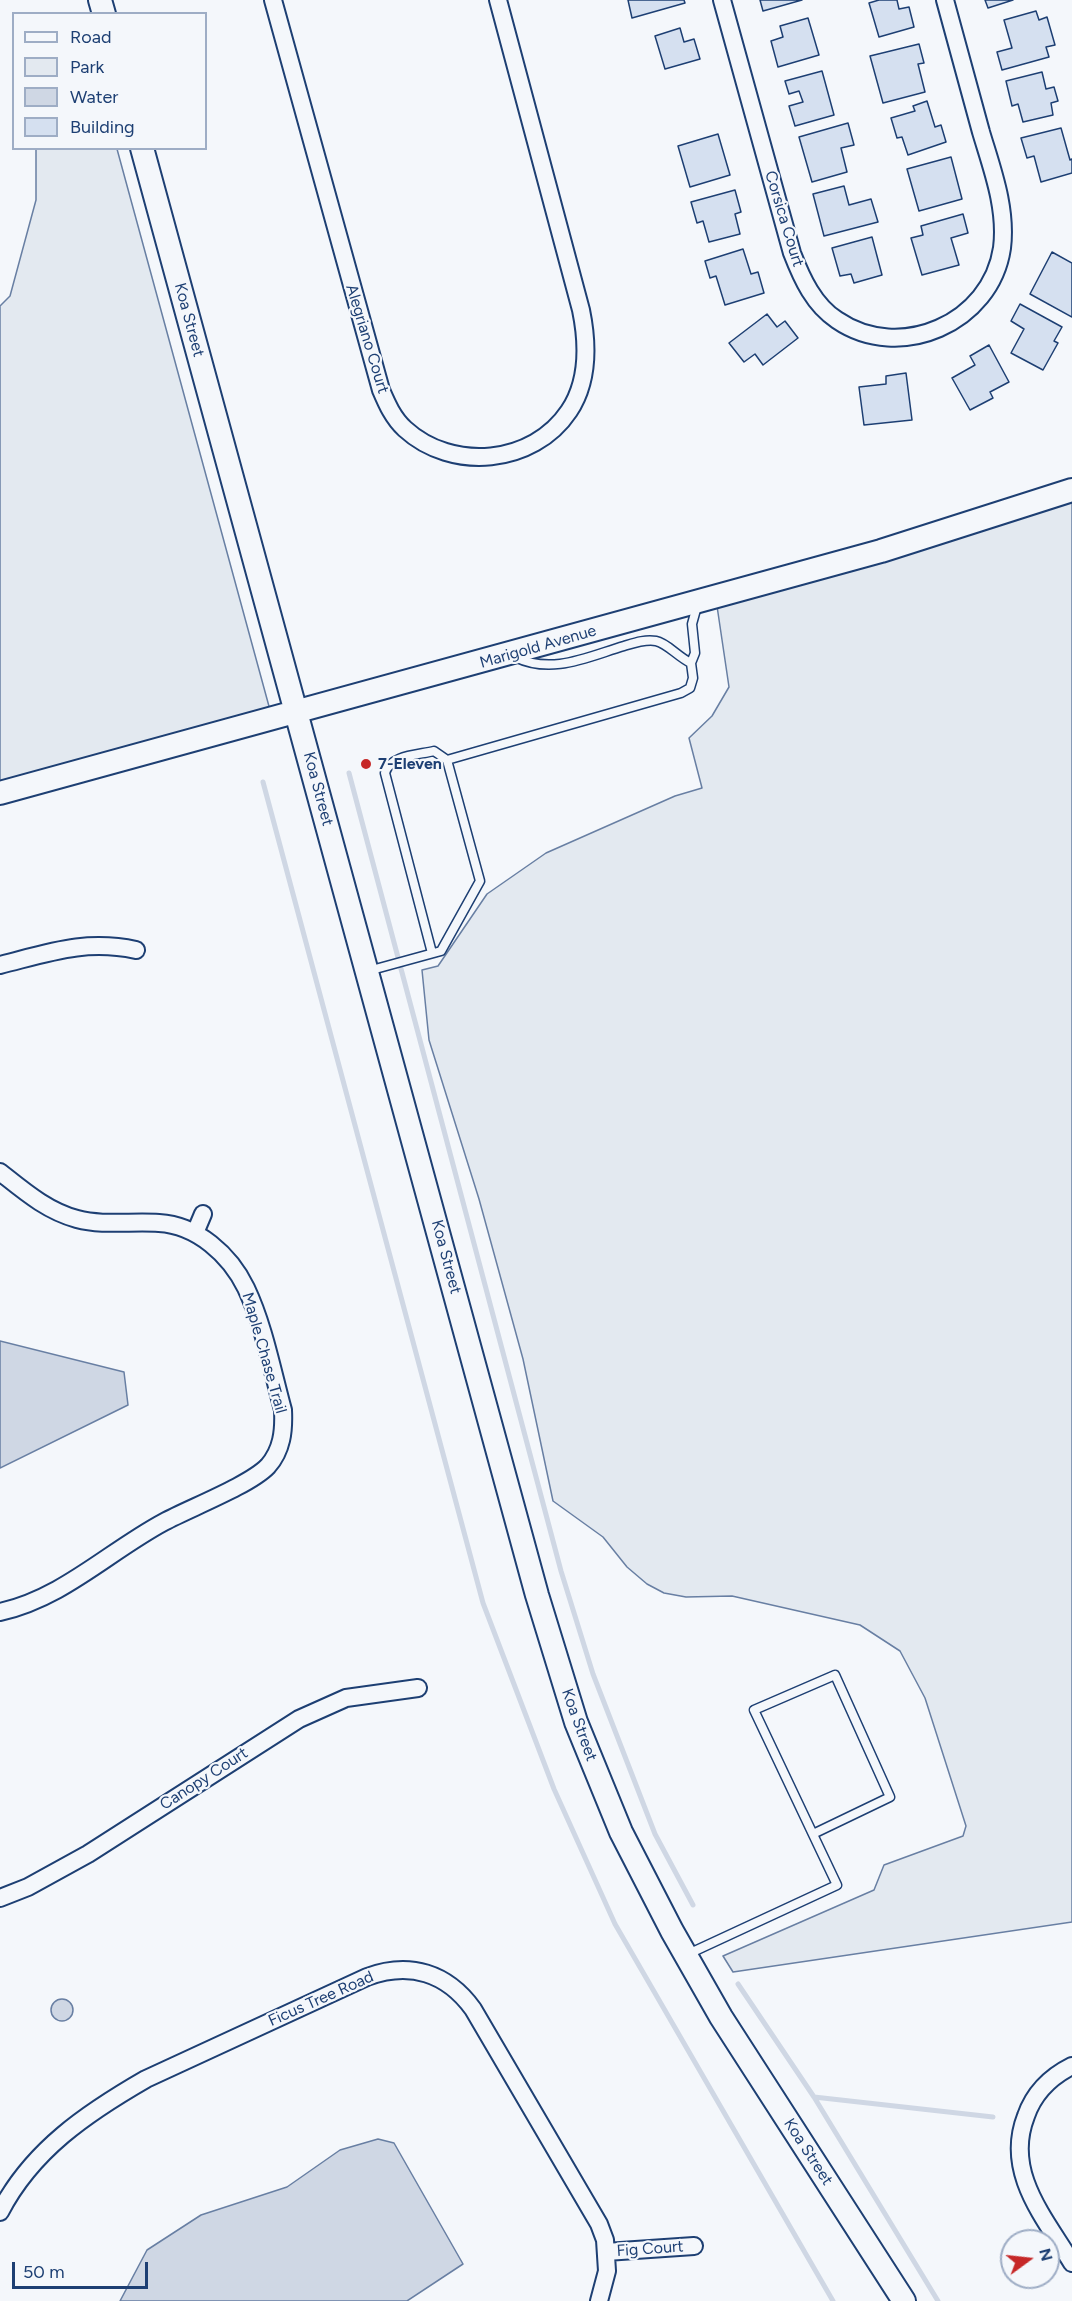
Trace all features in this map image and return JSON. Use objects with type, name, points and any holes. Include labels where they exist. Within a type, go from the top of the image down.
[{"type":"main road","name":"Koa Street","points":[[143,150],[537,1595],[576,1722],[621,1832],[686,1955],[727,2026],[904,2301]]},
{"type":"main road","name":"Marigold Avenue","points":[[0,793],[511,655],[881,551],[1072,490]]},
{"type":"street","name":"Alegriano Court","points":[[273,0],[381,390],[396,418],[414,435],[439,450],[472,457],[518,451],[552,430],[569,411],[577,396],[586,359],[581,310],[498,0]]},
{"type":"street","name":"Corsica Court","points":[[722,0],[792,254],[807,288],[837,320],[866,334],[893,338],[937,330],[964,314],[993,279],[1002,247],[999,197],[945,0]]},
{"type":"street","points":[[0,965],[80,945],[103,944],[136,950]]},
{"type":"street","name":"Maple Chase Trail","points":[[0,1172],[42,1204],[76,1219],[162,1223],[195,1233],[214,1248],[232,1266],[245,1287],[256,1312],[283,1410],[284,1427],[276,1457],[257,1476],[161,1524],[47,1597],[0,1612]]},
{"type":"street","points":[[195,1233],[203,1214]]},
{"type":"street","name":"Canopy Court","points":[[0,1898],[28,1887],[88,1854],[298,1719],[346,1698],[418,1688]]},
{"type":"street","name":"Ficus Tree Road","points":[[0,2212],[20,2178],[47,2147],[63,2133],[146,2079],[367,1977],[384,1971],[401,1969],[431,1973],[455,1987],[473,2009],[593,2209],[606,2252],[607,2271],[599,2301]]},
{"type":"street","points":[[1072,2066],[1048,2082],[1029,2107],[1018,2140],[1018,2157],[1025,2186],[1072,2264]]},
{"type":"street","name":"Fig Court","points":[[606,2252],[694,2246]]},
{"type":"lane","points":[[447,760],[681,693],[690,688],[693,678],[691,663],[695,653],[692,624],[698,602]]},
{"type":"lane","points":[[511,655],[532,665],[552,667],[646,640],[663,643],[678,657],[691,663]]},
{"type":"lane","points":[[367,971],[441,951],[480,881],[447,760],[434,751],[395,760],[387,767],[386,773],[432,953]]},
{"type":"lane","points":[[686,1955],[837,1886],[754,1710],[835,1675],[890,1797],[813,1834]]},
{"type":"green space","points":[[36,150],[117,150],[270,710],[0,783],[0,306],[10,296],[36,200]]},
{"type":"green space","points":[[1072,499],[1072,1922],[733,1972],[723,1956],[874,1890],[884,1865],[963,1836],[966,1826],[925,1698],[900,1651],[860,1625],[732,1596],[686,1597],[664,1593],[647,1584],[627,1567],[603,1537],[553,1501],[523,1359],[479,1199],[429,1040],[422,970],[438,966],[487,894],[546,853],[675,796],[702,788],[689,738],[712,716],[729,687],[717,606]]},
{"type":"water","points":[[0,1341],[124,1372],[128,1405],[0,1468]]},
{"type":"water","points":[[62,1999],[72,2006],[73,2010],[66,2020],[62,2021],[52,2014],[51,2010],[58,2000]]},
{"type":"water","points":[[378,2139],[394,2143],[463,2264],[407,2301],[120,2301],[147,2250],[201,2215],[287,2187],[340,2150]]},
{"type":"building","points":[[628,0],[684,0],[685,3],[632,18]]},
{"type":"building","points":[[760,0],[802,0],[763,11]]},
{"type":"building","points":[[879,0],[897,0],[899,9],[909,7],[914,27],[879,37],[869,3]]},
{"type":"building","points":[[985,0],[1013,0],[988,8]]},
{"type":"building","points":[[1036,11],[1039,20],[1047,17],[1055,45],[1046,47],[1049,57],[1002,70],[997,52],[1012,48],[1004,20]]},
{"type":"building","points":[[808,18],[819,55],[778,67],[771,41],[783,37],[780,26]]},
{"type":"building","points":[[680,28],[684,42],[694,39],[700,59],[665,69],[655,36]]},
{"type":"building","points":[[919,44],[924,63],[918,64],[925,92],[883,103],[870,56]]},
{"type":"building","points":[[822,71],[834,115],[795,126],[789,106],[803,102],[799,91],[789,94],[785,81]]},
{"type":"building","points":[[1042,72],[1046,89],[1054,87],[1058,101],[1051,103],[1053,115],[1023,122],[1018,104],[1012,106],[1006,81]]},
{"type":"building","points":[[927,101],[935,127],[941,125],[946,142],[908,155],[902,137],[897,138],[891,118],[915,111],[913,106]]},
{"type":"building","points":[[848,123],[854,145],[841,148],[847,172],[812,182],[799,137]]},
{"type":"building","points":[[1061,128],[1070,160],[1072,159],[1072,173],[1041,182],[1034,156],[1027,158],[1021,138]]},
{"type":"building","points":[[718,134],[730,175],[690,187],[678,146]]},
{"type":"building","points":[[951,157],[962,199],[919,211],[907,169]]},
{"type":"building","points":[[844,186],[849,205],[871,199],[878,222],[824,236],[813,194]]},
{"type":"building","points":[[735,190],[741,212],[735,214],[740,234],[709,242],[703,221],[697,223],[691,202]]},
{"type":"building","points":[[963,214],[968,233],[951,238],[959,265],[922,275],[911,238],[923,235],[921,226]]},
{"type":"building","points":[[872,237],[882,275],[854,283],[851,274],[840,276],[832,248]]},
{"type":"building","points":[[743,249],[751,274],[758,272],[764,293],[725,305],[716,276],[710,278],[705,261]]},
{"type":"building","points":[[1052,252],[1072,263],[1072,317],[1030,294]]},
{"type":"building","points":[[1020,304],[1062,327],[1054,341],[1058,343],[1043,370],[1011,353],[1024,329],[1011,321]]},
{"type":"building","points":[[767,314],[777,327],[785,321],[798,338],[763,365],[755,354],[744,362],[729,343]]},
{"type":"building","points":[[989,345],[1009,382],[990,392],[993,398],[970,410],[952,378],[975,365],[970,356]]},
{"type":"building","points":[[906,373],[912,420],[864,425],[859,387],[886,384],[886,376]]},
{"type":"waterway","points":[[349,773],[561,1571],[593,1674],[655,1834],[693,1905]]},
{"type":"waterway","points":[[263,782],[483,1603],[554,1789],[615,1924],[833,2301]]},
{"type":"waterway","points":[[738,1984],[814,2097],[938,2301]]},
{"type":"waterway","points":[[814,2097],[993,2117]]},
{"type":"place","name":"7-Eleven","points":[[366,764]]}]
